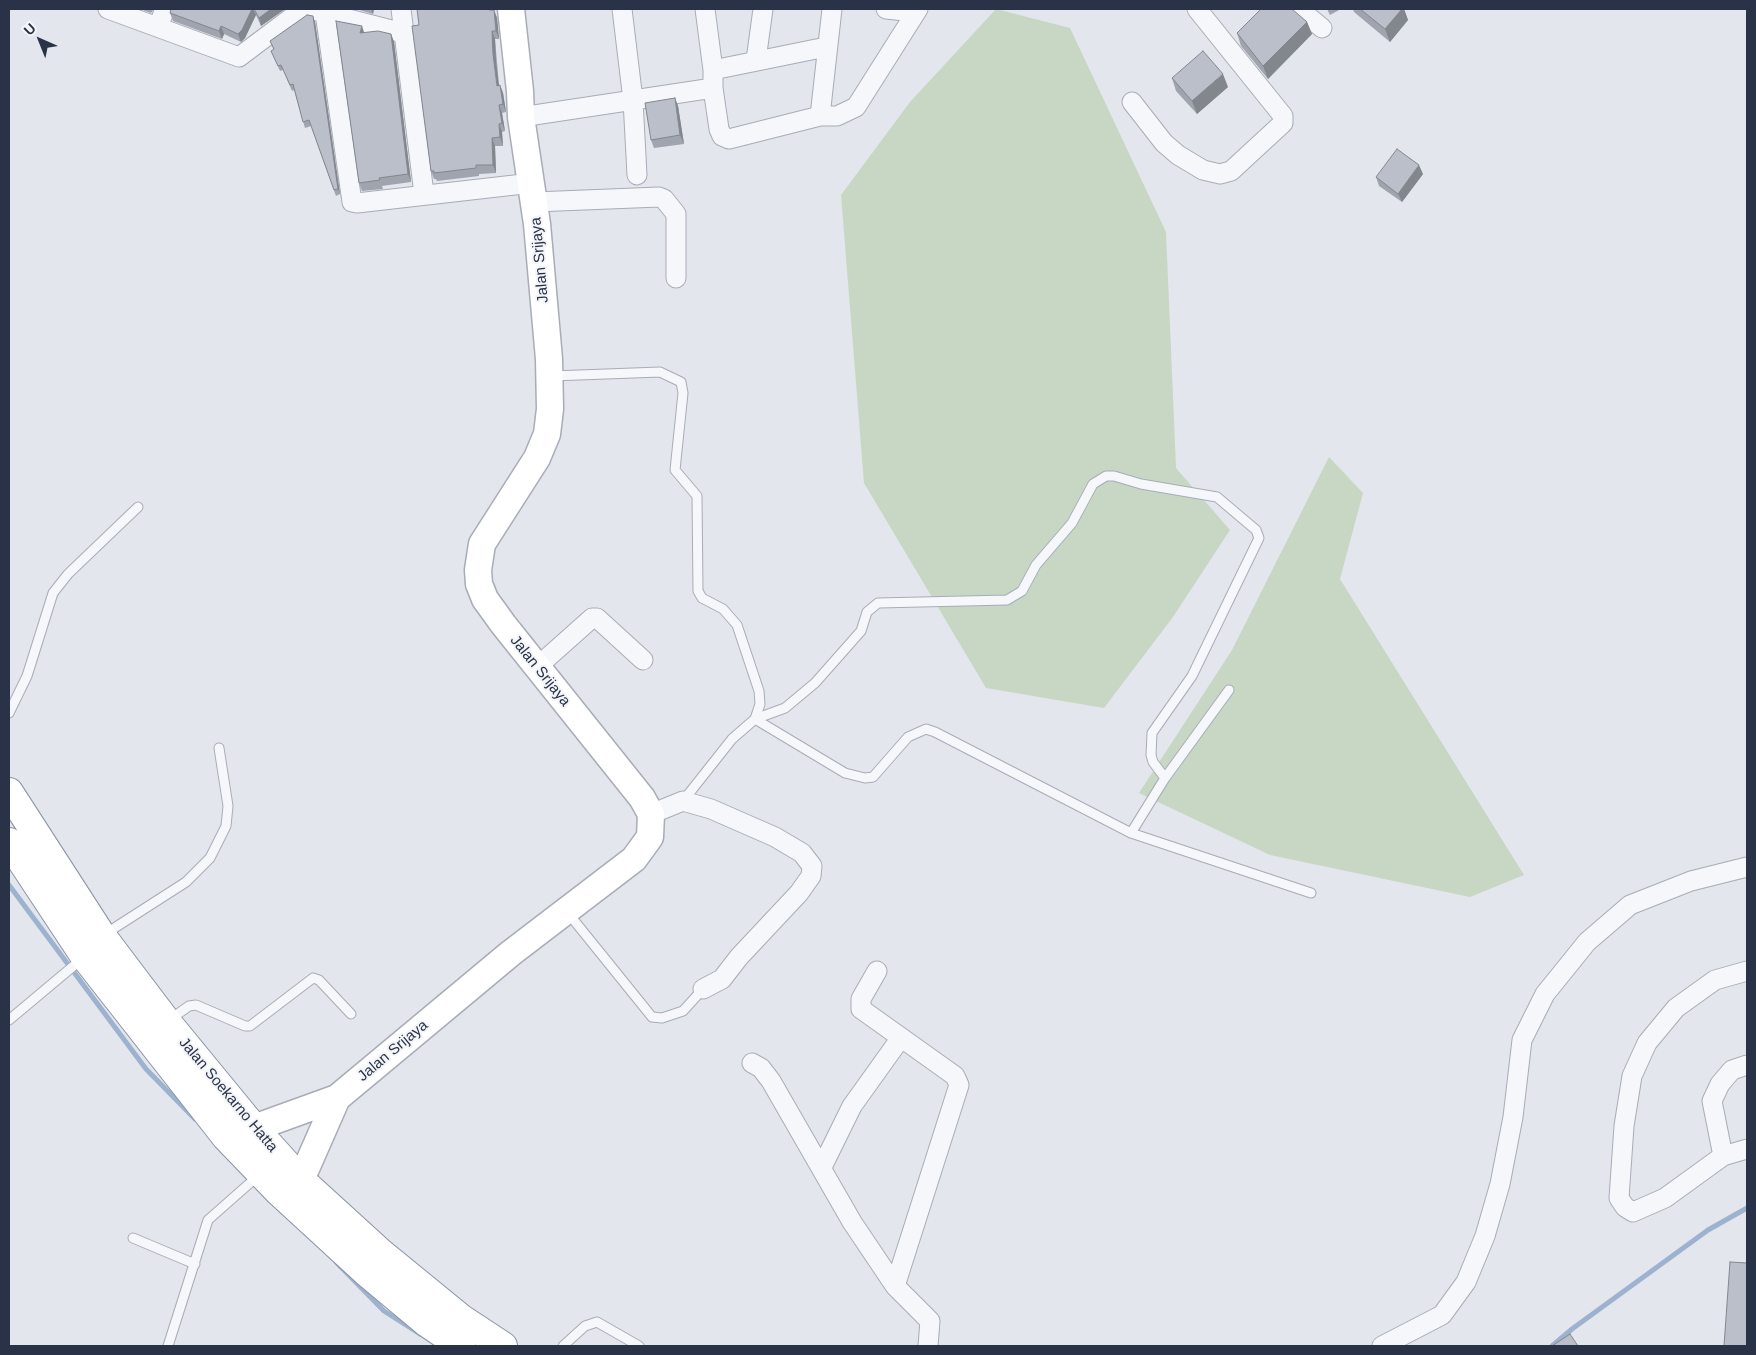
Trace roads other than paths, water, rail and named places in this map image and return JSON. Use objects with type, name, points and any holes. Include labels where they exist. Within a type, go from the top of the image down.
[{"type":"highway","name":"Jalan Soekarno Hatta","points":[[9,792],[87,953],[167,1022],[254,1128],[301,1180],[380,1252],[462,1318],[503,1346]]},
{"type":"highway","name":"Jalan Soekarno Hatta","points":[[9,842],[87,953],[226,1137],[259,1176],[366,1272],[427,1323],[461,1346]]},
{"type":"street","points":[[108,9],[239,57],[303,9]]},
{"type":"street","points":[[158,27],[164,9]]},
{"type":"street","points":[[401,9],[424,194]]},
{"type":"street","name":"Jalan Srijaya","points":[[301,1180],[337,1098],[511,953],[634,859],[650,837],[651,814],[642,798],[485,599],[479,584],[478,570],[482,544],[537,458],[547,434],[549,376],[533,192],[521,117],[520,91],[510,9]]},
{"type":"street","points":[[622,9],[633,100],[637,175]]},
{"type":"street","points":[[706,9],[719,129],[726,138],[820,116],[836,116],[861,102],[916,10],[886,9]]},
{"type":"street","points":[[756,60],[763,9]]},
{"type":"street","points":[[820,116],[826,46],[832,9]]},
{"type":"street","points":[[1132,102],[1164,143],[1204,170],[1220,174],[1231,171],[1283,123],[1283,116],[1197,9]]},
{"type":"street","points":[[1299,9],[1322,28]]},
{"type":"street","points":[[403,33],[317,11],[350,200],[357,203],[424,194],[533,192],[659,197],[664,199],[676,214],[676,278]]},
{"type":"street","points":[[521,117],[633,100],[713,79],[756,60],[826,46]]},
{"type":"street","points":[[537,667],[592,618],[597,618],[643,660]]},
{"type":"street","points":[[651,814],[683,801],[711,810],[775,837],[802,853],[812,866],[811,876],[799,893],[722,979],[703,989]]},
{"type":"street","points":[[1382,1346],[1442,1314],[1466,1282],[1485,1236],[1500,1184],[1513,1118],[1522,1040],[1545,994],[1587,942],[1630,905],[1690,881],[1747,867]]},
{"type":"street","points":[[878,971],[861,999],[860,1006],[900,1039],[955,1076],[959,1085],[895,1286]]},
{"type":"street","points":[[1747,972],[1715,980],[1676,1008],[1647,1043],[1632,1076],[1624,1126],[1620,1198],[1625,1207],[1633,1212],[1665,1198],[1722,1156],[1747,1149]]},
{"type":"street","points":[[822,1167],[852,1106],[900,1039]]},
{"type":"street","points":[[752,1063],[760,1068],[771,1081],[852,1222],[895,1286],[930,1321],[928,1346]]},
{"type":"street","points":[[1722,1156],[1712,1101],[1720,1084],[1732,1070],[1747,1065]]},
{"type":"street","points":[[254,1128],[337,1098]]},
{"type":"lane","points":[[549,376],[660,372],[681,382],[683,393],[675,470],[697,496],[698,591],[702,598],[723,610],[737,624],[759,691],[760,704],[755,719]]},
{"type":"lane","points":[[683,801],[732,739],[755,719],[776,713],[798,699],[861,631],[867,612],[878,603],[1007,600],[1022,591],[1036,566],[1072,523],[1093,484],[1099,478],[1114,476],[1142,484],[1217,497],[1256,530],[1259,538],[1192,676],[1152,733],[1151,755],[1153,762],[1165,778]]},
{"type":"lane","points":[[9,713],[27,676],[53,593],[68,574],[138,507]]},
{"type":"lane","points":[[1131,833],[1165,778],[1229,690]]},
{"type":"lane","points":[[755,719],[845,773],[865,778],[873,777],[908,737],[926,729],[936,732],[1131,833],[1311,892]]},
{"type":"lane","points":[[9,1020],[87,953],[186,882],[210,858],[226,826],[228,806],[219,748]]},
{"type":"lane","points":[[566,911],[652,1017],[662,1018],[683,1011],[703,989]]},
{"type":"lane","points":[[167,1022],[189,1006],[196,1005],[245,1026],[250,1026],[313,978],[319,980],[351,1014]]},
{"type":"lane","points":[[168,1346],[208,1220],[216,1211],[259,1176]]},
{"type":"lane","points":[[133,1238],[195,1264]]},
{"type":"lane","points":[[563,1346],[585,1326],[597,1322],[639,1346]]},
{"type":"waterway","points":[[9,885],[146,1069],[195,1119]]},
{"type":"waterway","points":[[1552,1346],[1572,1329],[1708,1230],[1747,1208]]},
{"type":"waterway","points":[[336,1262],[384,1311],[420,1334]]}]
